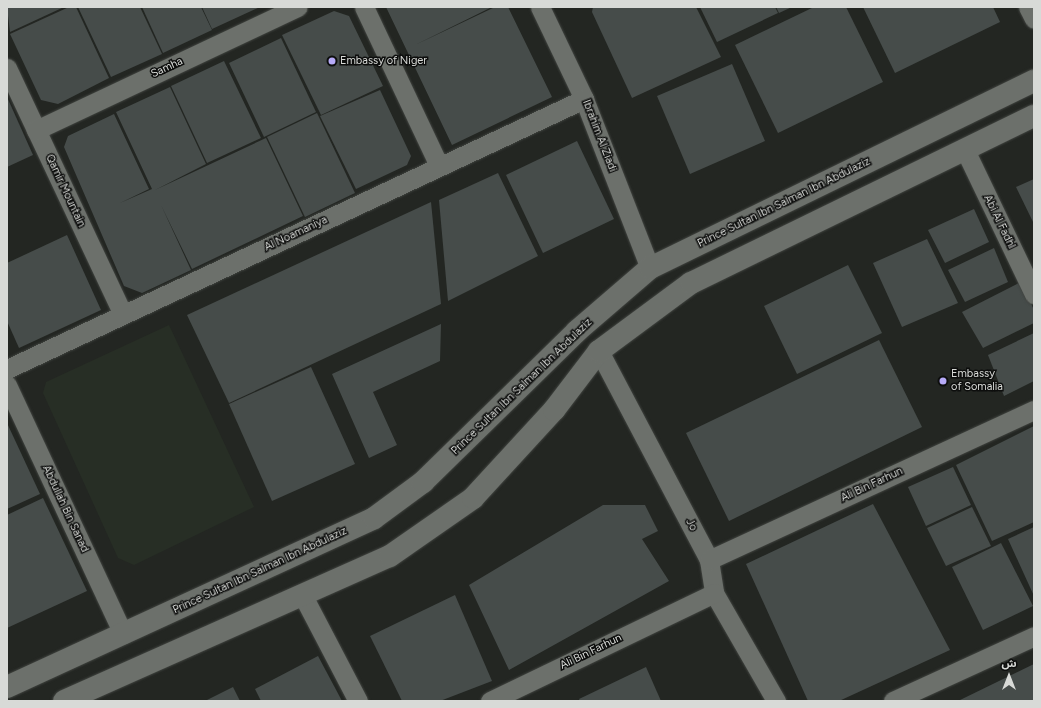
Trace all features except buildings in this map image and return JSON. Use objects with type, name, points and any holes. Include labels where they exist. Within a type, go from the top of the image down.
[{"type":"street","name":"Samha","points":[[36,130],[297,7]]},
{"type":"street","points":[[364,7],[439,166]]},
{"type":"street","name":"Ibrahim Al Ziadi","points":[[540,7],[584,99],[650,268]]},
{"type":"street","points":[[1028,7],[1034,19]]},
{"type":"street","name":"Qamir Mountain","points":[[7,68],[123,314]]},
{"type":"street","name":"Prince Sultan Ibn Salman Ibn Abdulaziz","points":[[7,687],[374,518],[424,482],[577,331],[650,268],[1034,81]]},
{"type":"street","name":"Al Noamaniya","points":[[7,369],[584,99]]},
{"type":"street","points":[[64,701],[390,556],[473,498],[554,410],[598,352],[692,283],[1034,116]]},
{"type":"street","name":"Abi Al Fadhl","points":[[965,150],[1034,294]]},
{"type":"street","name":"Jo","points":[[598,352],[709,560],[714,593],[776,701]]},
{"type":"street","name":"Abdullah Bin Sanad","points":[[7,384],[123,634]]},
{"type":"street","name":"Ali Bin Farhun","points":[[709,560],[1034,410]]},
{"type":"street","name":"Ali Bin Farhun","points":[[490,701],[714,593]]},
{"type":"street","points":[[302,594],[358,701]]},
{"type":"street","points":[[893,701],[1034,636]]},
{"type":"shaded area","points":[[169,325],[254,507],[134,565],[118,558],[43,393],[46,382]]},
{"type":"place","name":"Embassy of Niger","points":[[332,61]]},
{"type":"place","name":"Embassy of Somalia","points":[[943,381]]}]
